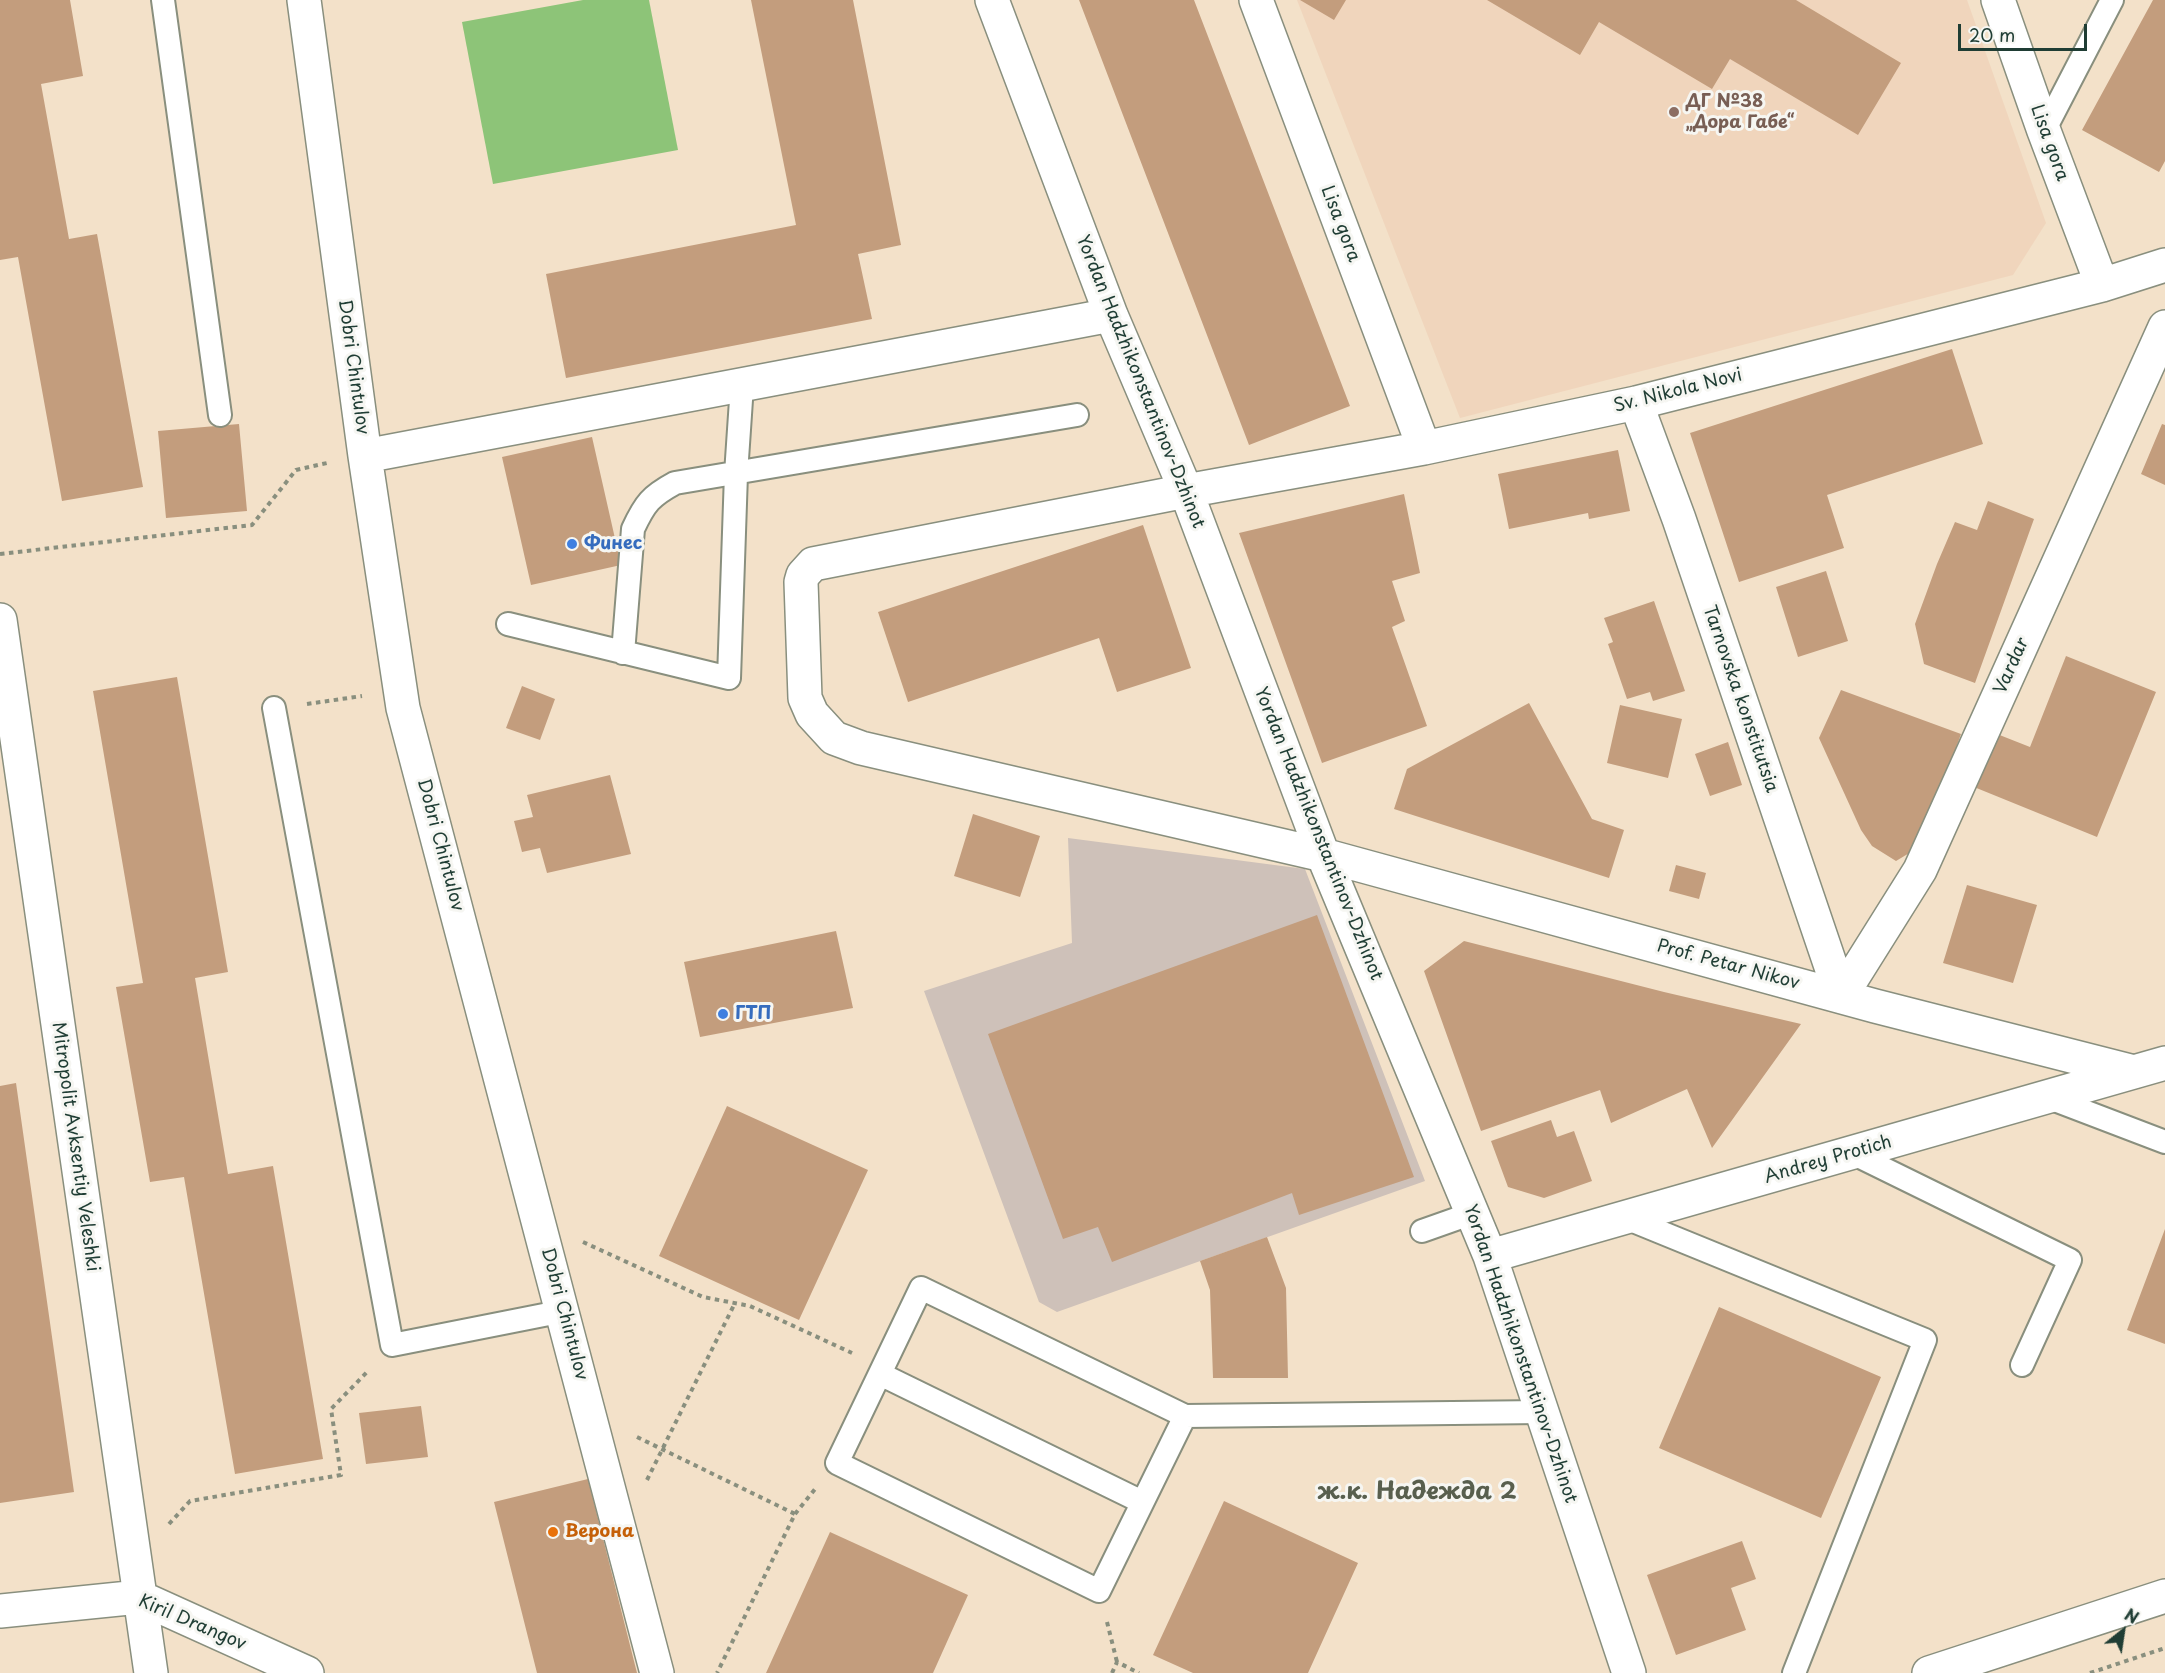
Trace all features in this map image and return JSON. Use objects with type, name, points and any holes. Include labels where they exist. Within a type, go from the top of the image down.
[{"type":"street","name":"Dobri Chintulov","points":[[304,0],[365,456],[403,708],[564,1311],[657,1673]]},
{"type":"street","name":"Yordan Hadzhikonstantinov-Dzhinot","points":[[992,0],[1110,315],[1186,492],[1323,855],[1490,1256],[1629,1673]]},
{"type":"street","name":"Lisa gora","points":[[1256,0],[1424,448]]},
{"type":"street","name":"Lisa gora","points":[[1998,0],[2102,285]]},
{"type":"street","name":"Sv. Nikola Novi","points":[[1186,492],[1424,448],[1636,402],[2102,285],[2165,265]]},
{"type":"street","points":[[365,456],[1110,315]]},
{"type":"street","name":"Vardar","points":[[1841,996],[1920,870],[2165,327]]},
{"type":"street","name":"Tarnovska konstitutsia","points":[[1636,402],[1679,519],[1841,996]]},
{"type":"street","name":"Prof. Petar Nikov","points":[[1186,492],[810,566],[801,582],[805,698],[812,714],[834,738],[861,748],[1323,855],[1841,996],[2134,1072]]},
{"type":"street","name":"Mitropolit Avksentiy Veleshki","points":[[0,620],[151,1673]]},
{"type":"street","name":"Andrey Protich","points":[[1490,1256],[2165,1063]]},
{"type":"street","points":[[1929,1673],[2165,1596]]},
{"type":"street","name":"Kiril Drangov","points":[[0,1611],[139,1597],[307,1673]]},
{"type":"lane","points":[[163,0],[220,415]]},
{"type":"lane","points":[[2044,130],[2112,0]]},
{"type":"lane","points":[[508,624],[729,678],[736,474],[742,385]]},
{"type":"lane","points":[[623,653],[633,529],[641,512],[654,494],[675,483],[1077,415]]},
{"type":"lane","points":[[274,708],[392,1345],[564,1311]]},
{"type":"lane","points":[[2047,1098],[2165,1142]]},
{"type":"lane","points":[[1852,1153],[2070,1260],[2022,1365]]},
{"type":"lane","points":[[1422,1231],[1473,1213]]},
{"type":"lane","points":[[1626,1218],[1925,1340],[1794,1673]]},
{"type":"lane","points":[[1185,1416],[1099,1591],[837,1463],[921,1288],[1185,1416],[1542,1412]]},
{"type":"lane","points":[[882,1371],[1142,1502]]},
{"type":"path","points":[[0,554],[252,525],[296,470],[365,456]]},
{"type":"path","points":[[274,708],[401,691]]},
{"type":"path","points":[[540,1222],[703,1298],[750,1306],[882,1371]]},
{"type":"path","points":[[621,1532],[735,1303]]},
{"type":"path","points":[[134,1562],[190,1502],[341,1475],[331,1409],[392,1345]]},
{"type":"path","points":[[590,1414],[795,1514],[717,1673]]},
{"type":"path","points":[[1099,1591],[1117,1662],[1112,1673]]},
{"type":"path","points":[[2090,1673],[2165,1648]]},
{"type":"path","points":[[1117,1662],[1139,1673]]},
{"type":"shaded area","name":"ДГ №38 „Дора Габе“","points":[[1297,0],[1967,0],[2046,223],[2013,275],[1460,418]]},
{"type":"shaded area","points":[[1068,838],[1305,869],[1425,1181],[1057,1312],[1039,1302],[924,991],[1072,943]]},
{"type":"green space","points":[[583,0],[649,0],[678,150],[493,184],[462,22]]},
{"type":"building","points":[[0,0],[70,0],[83,76],[41,84],[69,239],[97,234],[143,487],[62,501],[18,257],[0,260]]},
{"type":"building","points":[[751,0],[853,0],[901,245],[858,254],[872,319],[566,378],[546,274],[796,225]]},
{"type":"building","points":[[1079,0],[1194,0],[1350,406],[1249,445]]},
{"type":"building","points":[[1300,0],[1346,0],[1334,20]]},
{"type":"building","points":[[1487,0],[1796,0],[1901,63],[1858,135],[1730,59],[1712,89],[1599,22],[1580,55]]},
{"type":"building","points":[[2153,0],[2165,0],[2165,161],[2159,172],[2082,130]]},
{"type":"building","points":[[1952,349],[1983,444],[1827,495],[1844,548],[1739,582],[1690,433]]},
{"type":"building","points":[[239,424],[247,511],[166,518],[158,431]]},
{"type":"building","points":[[2162,424],[2165,425],[2165,485],[2141,474]]},
{"type":"building","points":[[592,437],[621,565],[531,585],[502,457]]},
{"type":"building","points":[[1618,450],[1630,511],[1589,519],[1588,513],[1509,529],[1498,474]]},
{"type":"building","points":[[1404,494],[1420,573],[1392,581],[1405,621],[1392,627],[1427,726],[1322,763],[1239,533]]},
{"type":"building","points":[[1988,501],[2034,519],[1975,683],[1924,664],[1915,624],[1955,522],[1977,530]]},
{"type":"building","points":[[1143,525],[1191,668],[1117,692],[1099,638],[908,702],[878,612]]},
{"type":"building","points":[[1826,571],[1848,641],[1798,657],[1776,587]]},
{"type":"building","points":[[1654,601],[1685,691],[1653,701],[1650,692],[1627,699],[1608,644],[1613,642],[1604,618]]},
{"type":"building","points":[[2066,656],[2156,692],[2097,837],[1974,787],[1997,734],[2030,747]]},
{"type":"building","points":[[177,677],[228,972],[195,978],[228,1174],[273,1166],[323,1459],[235,1474],[184,1177],[150,1182],[116,987],[143,983],[93,691]]},
{"type":"building","points":[[522,686],[555,699],[540,740],[506,728]]},
{"type":"building","points":[[1841,690],[1961,734],[1922,842],[1896,861],[1872,846],[1861,830],[1819,738]]},
{"type":"building","points":[[1529,703],[1592,819],[1624,830],[1609,878],[1394,809],[1407,769]]},
{"type":"building","points":[[1620,705],[1682,719],[1668,778],[1607,763]]},
{"type":"building","points":[[1728,742],[1742,785],[1710,796],[1695,754]]},
{"type":"building","points":[[610,775],[631,854],[547,873],[540,848],[522,852],[514,821],[533,817],[527,795]]},
{"type":"building","points":[[973,814],[1040,836],[1020,897],[954,876]]},
{"type":"building","points":[[1676,865],[1706,873],[1699,899],[1669,891]]},
{"type":"building","points":[[1967,885],[2037,905],[2013,983],[1943,963]]},
{"type":"building","points":[[1317,915],[1414,1177],[1299,1215],[1292,1193],[1112,1262],[1098,1227],[1063,1239],[988,1034]]},
{"type":"building","points":[[836,931],[853,1008],[700,1037],[684,962]]},
{"type":"building","points":[[1464,941],[1801,1024],[1712,1148],[1687,1089],[1611,1123],[1600,1090],[1481,1131],[1424,971]]},
{"type":"building","points":[[16,1083],[74,1492],[0,1503],[0,1086]]},
{"type":"building","points":[[727,1106],[868,1170],[799,1320],[659,1256]]},
{"type":"building","points":[[1551,1120],[1557,1137],[1574,1131],[1592,1181],[1544,1198],[1508,1187],[1491,1141]]},
{"type":"building","points":[[2165,1229],[2165,1344],[2127,1330]]},
{"type":"building","points":[[1267,1237],[1286,1288],[1288,1378],[1213,1378],[1210,1290],[1200,1261]]},
{"type":"building","points":[[1719,1307],[1881,1377],[1821,1518],[1659,1448]]},
{"type":"building","points":[[421,1406],[428,1457],[366,1464],[359,1413]]},
{"type":"building","points":[[588,1479],[637,1673],[537,1673],[494,1502]]},
{"type":"building","points":[[1224,1501],[1358,1563],[1308,1673],[1193,1673],[1153,1655]]},
{"type":"building","points":[[830,1532],[968,1595],[933,1673],[766,1673]]},
{"type":"building","points":[[1742,1541],[1756,1579],[1731,1588],[1746,1630],[1676,1655],[1647,1575]]},
{"type":"place","name":"ДГ №38 „Дора Габе“","points":[[1674,112]]},
{"type":"place","name":"Финес","points":[[572,544]]},
{"type":"place","name":"ГТП","points":[[723,1014]]},
{"type":"place","name":"Верона","points":[[553,1532]]},
{"type":"district","name":"ж.к. Надежда 2","points":[[1417,1492]]}]
